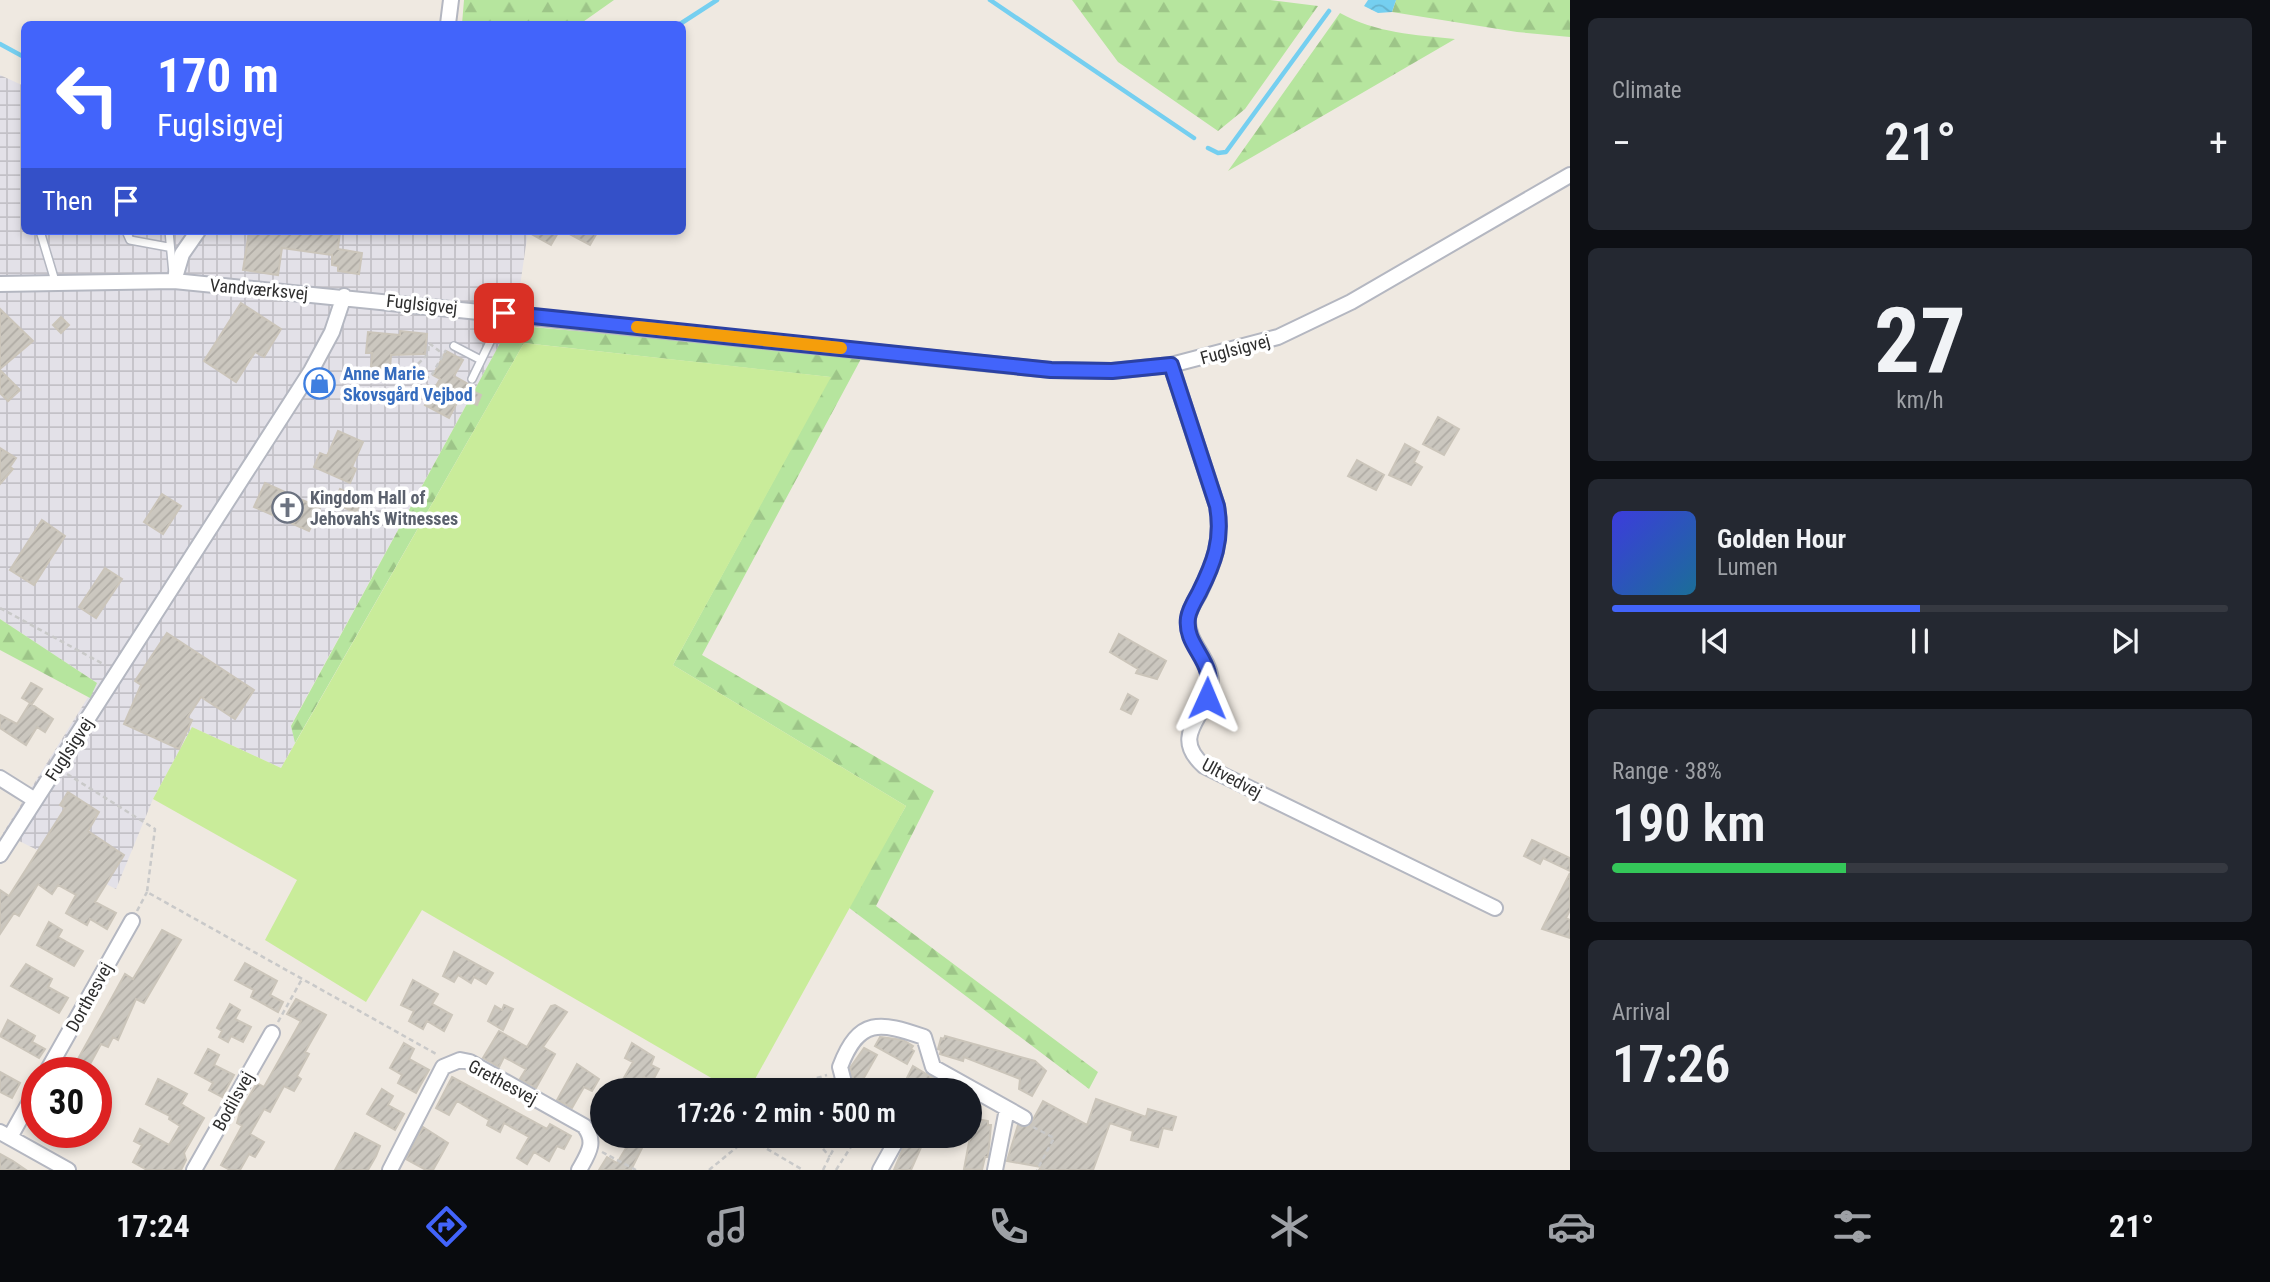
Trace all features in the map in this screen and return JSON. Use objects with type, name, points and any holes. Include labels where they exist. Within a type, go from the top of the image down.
[{"type":"street","points":[[448,21],[451,0]]},
{"type":"street","name":"Fuglsigvej","points":[[0,855],[310,371],[332,332],[344,296],[1051,370],[1112,371],[1171,365],[1236,350],[1303,325],[1351,302],[1570,175]]},
{"type":"street","points":[[174,281],[182,254],[195,235]]},
{"type":"street","name":"Vandværksvej","points":[[0,284],[174,281],[344,296]]},
{"type":"street","name":"Ultvedvej","points":[[1171,365],[1217,506],[1221,530],[1211,569],[1188,616],[1189,633],[1209,669],[1211,685],[1192,725],[1189,740],[1192,755],[1204,766],[1495,908]]},
{"type":"street","points":[[0,778],[35,800]]},
{"type":"street","name":"Dorthesvej","points":[[55,1057],[132,920]]},
{"type":"street","points":[[842,1078],[840,1071],[860,1031],[889,1025],[924,1037],[933,1067],[1024,1118]]},
{"type":"street","name":"Bodilsvej","points":[[194,1170],[272,1032]]},
{"type":"street","name":"Grethesvej","points":[[390,1170],[443,1067],[450,1062],[470,1062],[584,1126],[590,1134]]},
{"type":"street","points":[[995,1170],[1007,1109]]},
{"type":"street","points":[[21,1112],[5,1135],[59,1168]]},
{"type":"street","points":[[579,1170],[591,1148]]},
{"type":"street","points":[[880,1170],[892,1148]]},
{"type":"lane","points":[[41,235],[55,281]]},
{"type":"lane","points":[[128,235],[130,240],[168,247]]},
{"type":"lane","points":[[169,235],[168,247],[174,281]]},
{"type":"lane","points":[[472,379],[504,313]]},
{"type":"lane","points":[[454,346],[481,360]]},
{"type":"path","points":[[418,364],[428,354],[429,344],[443,354]]},
{"type":"path","points":[[417,383],[431,376],[443,354],[454,346]]},
{"type":"path","points":[[0,608],[68,642],[118,673]]},
{"type":"path","points":[[57,767],[155,829],[147,892],[132,920]]},
{"type":"path","points":[[147,892],[450,1062]]},
{"type":"path","points":[[272,1032],[302,979]]},
{"type":"path","points":[[816,1078],[840,1071]]},
{"type":"path","points":[[1024,1118],[1025,1122],[1054,1139],[1037,1170]]},
{"type":"path","points":[[594,1148],[636,1170]]},
{"type":"path","points":[[709,1170],[736,1148]]},
{"type":"path","points":[[765,1148],[803,1170]]},
{"type":"path","points":[[822,1148],[830,1157]]},
{"type":"path","points":[[823,1170],[834,1148]]},
{"type":"path","points":[[836,1170],[850,1148]]},
{"type":"shaded area","points":[[0,75],[21,85],[21,235],[527,235],[518,300],[510,325],[291,725],[295,743],[281,768],[192,727],[153,799],[116,889],[3,833],[97,683],[0,619]]},
{"type":"green space","points":[[464,0],[614,0],[584,21],[462,21]]},
{"type":"green space","points":[[1072,0],[1270,0],[1318,6],[1245,109],[1218,131],[1118,62]]},
{"type":"green space","points":[[1396,0],[1570,0],[1570,37],[1517,32],[1392,12]]},
{"type":"green space","points":[[1340,13],[1382,29],[1455,39],[1228,171]]},
{"type":"green space","points":[[510,325],[862,357],[702,655],[934,791],[876,906],[1098,1072],[1089,1089],[848,907],[906,806],[673,665],[830,377],[524,343],[295,743],[291,726]]},
{"type":"green space","points":[[524,343],[831,377],[673,665],[906,806],[756,1078],[711,1078],[422,910],[366,1002],[265,940],[297,880],[153,799],[192,727],[281,768]]},
{"type":"green space","points":[[0,619],[97,683],[90,698],[0,650]]},
{"type":"water","points":[[1368,0],[1396,0],[1392,12],[1378,13],[1364,6]]},
{"type":"building","points":[[248,235],[340,235],[338,249],[362,253],[359,274],[338,271],[338,266],[332,265],[332,255],[282,248],[278,275],[243,270]]},
{"type":"building","points":[[533,235],[557,235],[551,245]]},
{"type":"building","points":[[571,235],[596,235],[590,245]]},
{"type":"building","points":[[241,303],[281,329],[264,357],[255,352],[236,382],[204,361]]},
{"type":"building","points":[[0,309],[33,341],[0,369]]},
{"type":"building","points":[[61,317],[69,325],[61,333],[53,325]]},
{"type":"building","points":[[400,331],[427,334],[425,354],[391,355],[390,369],[371,367],[372,353],[366,353],[368,332],[400,335]]},
{"type":"building","points":[[446,351],[463,360],[454,376],[468,384],[466,388],[481,395],[477,405],[460,397],[449,418],[425,405],[440,379],[433,375]]},
{"type":"building","points":[[0,370],[20,390],[8,401],[0,393]]},
{"type":"building","points":[[1438,417],[1459,429],[1444,455],[1423,444]]},
{"type":"building","points":[[338,431],[363,442],[352,467],[356,469],[350,483],[314,467],[320,453],[327,456]]},
{"type":"building","points":[[1405,444],[1419,452],[1414,462],[1422,467],[1411,485],[1389,475]]},
{"type":"building","points":[[0,448],[16,458],[10,467],[13,469],[0,484]]},
{"type":"building","points":[[1357,460],[1384,475],[1376,490],[1348,476]]},
{"type":"building","name":"Kingdom Hall of Jehovah's Witnesses","points":[[265,483],[320,508],[309,531],[254,507]]},
{"type":"building","points":[[340,489],[362,499],[356,513],[334,503]]},
{"type":"building","points":[[162,494],[181,506],[163,534],[144,522]]},
{"type":"building","points":[[42,520],[65,536],[34,585],[10,570]]},
{"type":"building","points":[[105,568],[122,579],[96,618],[79,607]]},
{"type":"building","points":[[167,633],[254,690],[235,719],[201,697],[187,718],[192,720],[179,749],[124,724],[141,685],[135,681]]},
{"type":"building","points":[[1119,634],[1166,661],[1157,679],[1136,673],[1138,669],[1110,652]]},
{"type":"building","points":[[31,683],[42,689],[32,704],[22,698]]},
{"type":"building","points":[[1128,694],[1138,700],[1131,714],[1121,709]]},
{"type":"building","points":[[30,703],[53,719],[45,732],[37,727],[26,745],[0,728],[0,715],[17,724]]},
{"type":"building","points":[[68,792],[99,812],[88,831],[124,855],[95,902],[116,913],[107,929],[90,919],[87,925],[66,913],[76,895],[58,885],[52,894],[38,884],[19,916],[14,913],[0,934],[0,890],[9,896],[65,808],[60,805]]},
{"type":"building","points":[[1532,840],[1570,858],[1570,871],[1543,858],[1540,864],[1524,856]]},
{"type":"building","points":[[1570,873],[1570,910],[1566,918],[1570,920],[1570,938],[1542,929]]},
{"type":"building","points":[[49,922],[62,930],[58,937],[83,951],[74,966],[37,945]]},
{"type":"building","points":[[162,930],[181,940],[144,1003],[136,999],[118,1040],[113,1037],[108,1047],[101,1044],[94,1057],[79,1057],[125,974],[133,979]]},
{"type":"building","points":[[454,952],[493,973],[486,984],[474,977],[471,983],[458,975],[454,982],[443,976]]},
{"type":"building","points":[[245,963],[277,981],[270,995],[283,1002],[278,1012],[251,997],[254,990],[235,980]]},
{"type":"building","points":[[26,964],[52,979],[48,987],[68,998],[59,1013],[11,986]]},
{"type":"building","points":[[413,980],[438,994],[432,1004],[452,1015],[444,1031],[427,1021],[423,1029],[409,1021],[414,1011],[401,1005]]},
{"type":"building","points":[[296,999],[326,1015],[305,1052],[309,1054],[297,1076],[301,1079],[294,1091],[284,1086],[270,1112],[264,1109],[250,1134],[264,1142],[255,1157],[249,1154],[240,1170],[230,1170],[221,1165],[242,1126],[237,1123],[240,1112],[257,1083],[264,1087],[301,1021],[287,1014]]},
{"type":"building","points":[[230,1004],[240,1010],[235,1019],[251,1027],[243,1042],[231,1036],[228,1042],[219,1037],[222,1031],[217,1028]]},
{"type":"building","points":[[504,1005],[513,1009],[503,1030],[488,1021],[495,1006],[502,1010]]},
{"type":"building","points":[[555,1005],[567,1012],[543,1047],[555,1054],[536,1088],[520,1079],[526,1069],[504,1057],[499,1067],[483,1058],[499,1031],[527,1047],[551,1006]]},
{"type":"building","points":[[8,1020],[35,1036],[32,1042],[45,1049],[37,1057],[0,1036]]},
{"type":"building","points":[[945,1036],[1035,1061],[1046,1071],[1032,1096],[1019,1089],[1020,1079],[964,1057],[963,1061],[940,1054],[941,1050],[938,1049],[941,1038],[944,1039]]},
{"type":"building","points":[[880,1037],[903,1040],[913,1046],[911,1049],[914,1051],[907,1064],[875,1046]]},
{"type":"building","points":[[404,1043],[414,1049],[409,1059],[429,1070],[416,1093],[398,1083],[402,1075],[390,1068]]},
{"type":"building","points":[[632,1043],[654,1057],[651,1065],[659,1069],[654,1078],[624,1078],[633,1062],[625,1058]]},
{"type":"building","points":[[864,1048],[877,1055],[864,1078],[853,1078],[850,1068]]},
{"type":"building","points":[[208,1049],[219,1055],[214,1065],[234,1075],[222,1097],[209,1090],[213,1083],[195,1073]]},
{"type":"building","points":[[577,1064],[598,1078],[590,1078],[590,1090],[584,1087],[572,1108],[557,1100]]},
{"type":"building","points":[[913,1066],[933,1078],[907,1078]]},
{"type":"building","points":[[0,1072],[20,1083],[12,1098],[0,1092]]},
{"type":"building","points":[[452,1077],[547,1129],[550,1124],[571,1136],[564,1149],[557,1146],[549,1161],[534,1152],[527,1164],[517,1158],[529,1137],[504,1123],[500,1132],[487,1125],[489,1120],[457,1101],[449,1115],[436,1108]]},
{"type":"building","points":[[158,1079],[187,1094],[181,1104],[204,1118],[184,1153],[186,1160],[181,1170],[147,1170],[133,1162],[142,1145],[134,1141],[140,1129],[169,1145],[180,1126],[169,1119],[170,1116],[146,1104]]},
{"type":"building","points":[[382,1089],[393,1096],[388,1105],[404,1114],[395,1130],[367,1114]]},
{"type":"building","points":[[1096,1099],[1146,1117],[1148,1109],[1176,1117],[1172,1130],[1163,1128],[1158,1147],[1131,1140],[1133,1131],[1110,1123],[1093,1170],[1039,1170],[1041,1167],[1007,1161],[1018,1125],[1029,1127],[1043,1101],[1087,1125]]},
{"type":"building","points":[[982,1120],[988,1121],[988,1125],[991,1125],[988,1157],[985,1157],[982,1170],[964,1169],[968,1148],[982,1148]]},
{"type":"building","points":[[423,1127],[448,1143],[433,1170],[426,1170],[406,1159]]},
{"type":"building","points":[[355,1133],[380,1146],[376,1156],[368,1170],[335,1170]]},
{"type":"building","points":[[626,1148],[642,1148],[631,1170],[599,1170],[607,1157],[617,1163]]},
{"type":"building","points":[[903,1148],[921,1148],[911,1170],[894,1170]]},
{"type":"building","points":[[0,1154],[13,1161],[26,1170],[0,1170]]},
{"type":"waterway","points":[[685,21],[717,0]]},
{"type":"waterway","points":[[990,0],[1194,138]]},
{"type":"waterway","points":[[1208,148],[1218,153],[1226,152],[1329,11]]},
{"type":"waterway","points":[[0,44],[21,55]]},
{"type":"slow traffic","points":[[637,327],[841,348]]},
{"type":"place","name":"Anne Marie Skovsgård Vejbod","points":[[320,383]]},
{"type":"place","name":"Kingdom Hall of Jehovah's Witnesses","points":[[287,507]]},
{"type":"route","points":[[504,313],[1051,370],[1112,371],[1171,365],[1217,506],[1221,530],[1211,569],[1188,616],[1189,633],[1209,669],[1211,685],[1207,698]]}]
